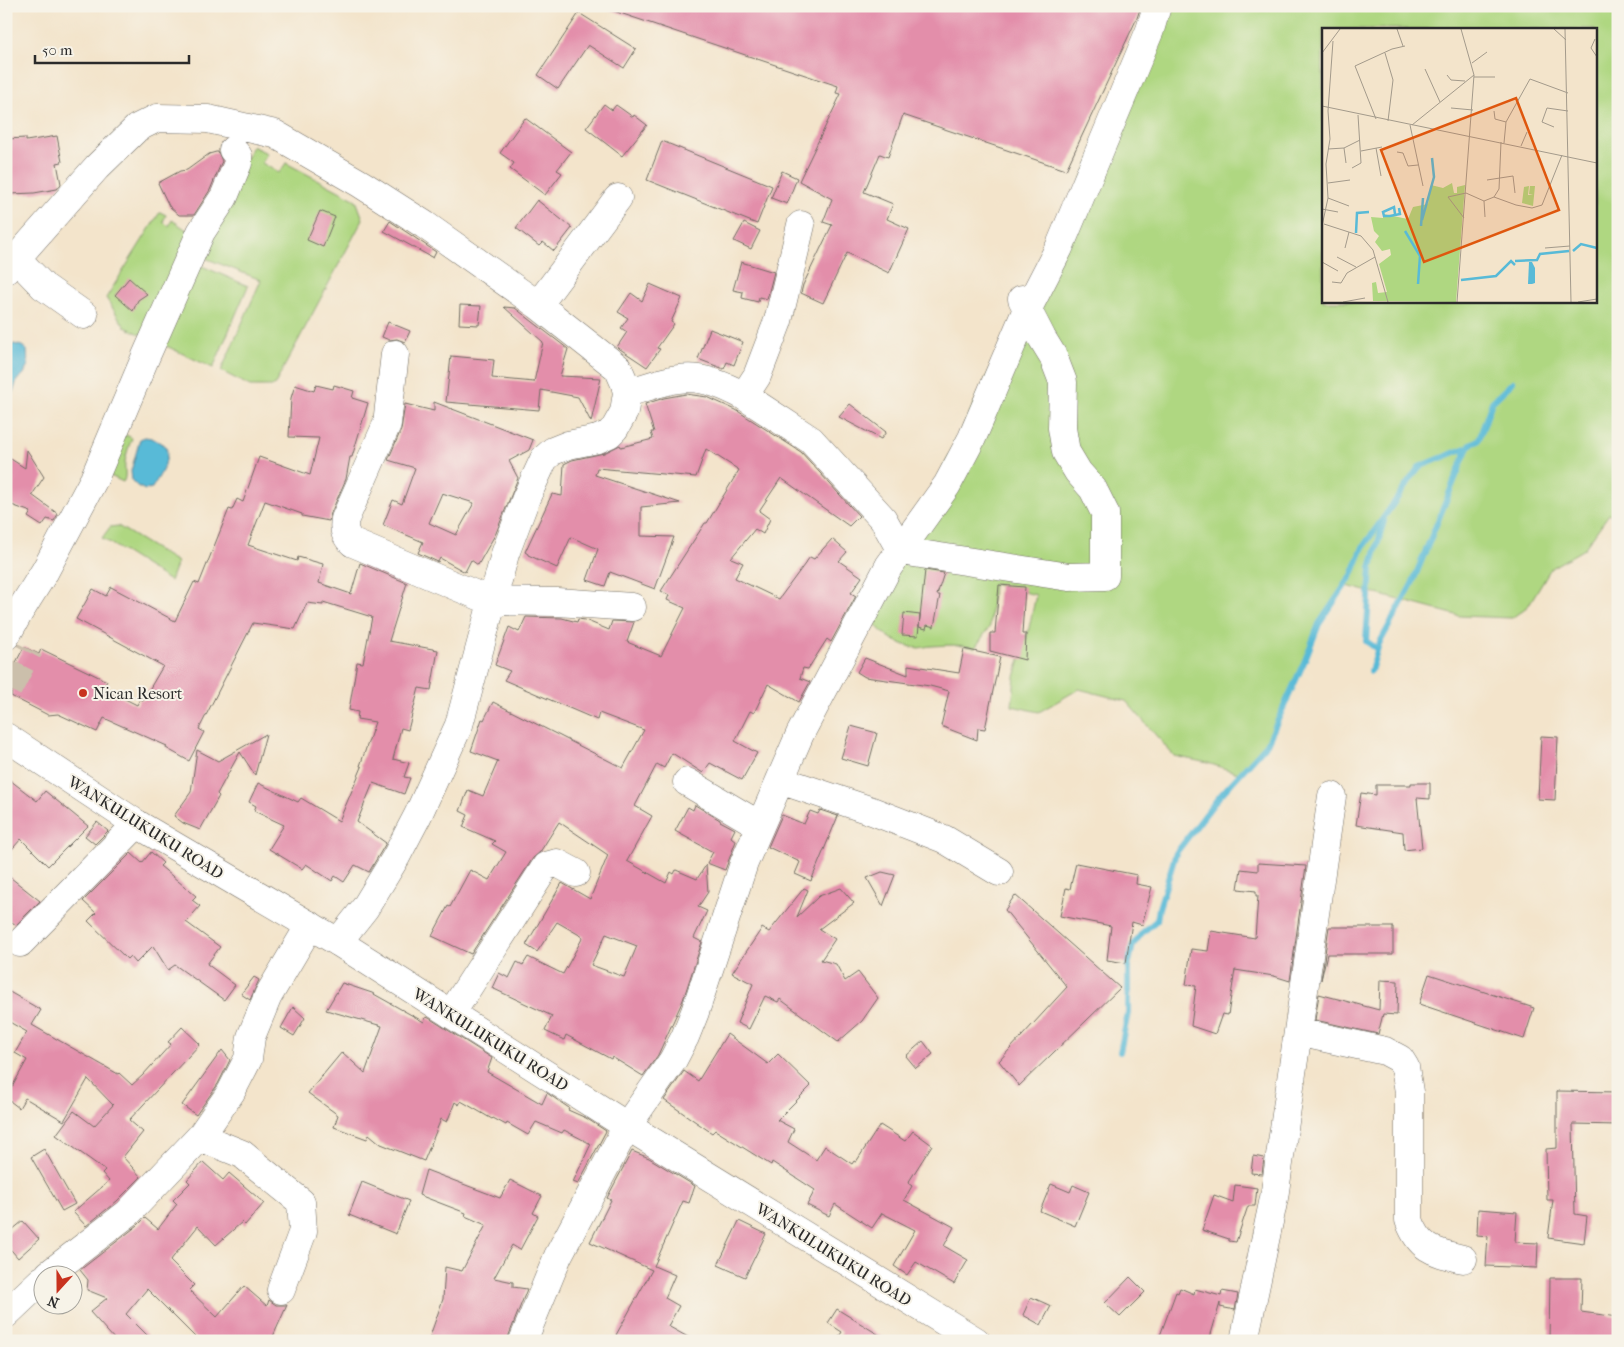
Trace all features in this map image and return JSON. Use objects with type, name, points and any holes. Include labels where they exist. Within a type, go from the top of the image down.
[{"type":"street","points":[[523,1341],[558,1256],[627,1126],[673,1060],[685,1037],[744,863],[800,734],[889,566],[947,485],[972,438],[1024,303],[1059,248],[1088,181],[1150,30],[1157,6]]},
{"type":"street","points":[[84,315],[11,264],[97,167],[138,128],[157,118],[208,119],[275,134],[361,184],[426,225],[538,305],[618,368],[625,384],[627,393],[624,412],[615,428],[609,434],[598,439],[553,450],[544,459],[526,498],[505,554],[459,725],[418,815],[396,857],[365,908],[338,942]]},
{"type":"street","points":[[6,636],[45,571],[94,479],[201,232],[224,197],[238,163],[238,156],[232,150]]},
{"type":"street","points":[[538,305],[618,198]]},
{"type":"street","points":[[744,396],[757,376],[778,321],[801,225]]},
{"type":"street","points":[[901,550],[1069,577],[1105,576],[1105,513],[1093,489],[1078,472],[1066,452],[1062,428],[1063,382],[1053,356],[1024,303]]},
{"type":"street","points":[[395,354],[387,424],[345,519],[344,529],[346,536],[353,543],[492,601],[557,602],[632,607]]},
{"type":"street","points":[[627,393],[668,380],[686,378],[703,379],[732,389],[811,440],[884,519],[901,550]]},
{"type":"street","name":"WANKULUKUKU ROAD","points":[[6,737],[137,824],[338,942],[627,1126],[976,1341]]},
{"type":"street","points":[[780,780],[872,811],[944,839],[999,872]]},
{"type":"street","points":[[687,782],[759,826]]},
{"type":"street","points":[[1244,1341],[1274,1198],[1332,796]]},
{"type":"street","points":[[20,942],[137,824]]},
{"type":"street","points":[[451,1014],[546,866],[557,863],[576,873]]},
{"type":"street","points":[[61,1264],[128,1212],[200,1137],[235,1084],[248,1059],[251,1037],[268,996],[310,925]]},
{"type":"street","points":[[1298,1032],[1385,1052],[1400,1059],[1405,1067],[1409,1092],[1408,1220],[1418,1240],[1434,1252],[1463,1259]]},
{"type":"street","points":[[200,1137],[242,1154],[301,1202],[303,1231],[281,1290]]},
{"type":"street","points":[[6,1314],[32,1289]]},
{"type":"green space","points":[[1164,6],[1618,6],[1618,519],[1609,514],[1584,549],[1551,568],[1528,606],[1512,618],[1460,616],[1347,586],[1319,624],[1267,744],[1241,774],[1208,763],[1174,756],[1126,701],[1079,689],[1039,712],[1012,706],[1015,677],[1036,595],[993,584],[990,626],[975,648],[954,645],[910,647],[891,638],[871,620]]},
{"type":"green space","points":[[252,146],[267,153],[262,163],[279,173],[286,163],[356,200],[363,219],[274,386],[250,386],[221,371],[261,280],[200,256]]},
{"type":"green space","points":[[160,212],[166,215],[163,222],[169,226],[172,220],[197,237],[144,336],[125,327],[106,298]]},
{"type":"green space","points":[[195,263],[248,286],[213,368],[162,344]]},
{"type":"green space","points":[[122,433],[132,438],[125,459],[123,482],[104,473]]},
{"type":"green space","points":[[118,526],[177,562],[170,581],[102,538],[110,527]]},
{"type":"water","points":[[14,344],[22,346],[27,350],[28,365],[24,374],[17,380],[13,393],[6,399],[6,347]]},
{"type":"water","points":[[145,437],[152,438],[166,446],[167,457],[152,488],[145,490],[132,481],[131,471],[140,439]]},
{"type":"building","points":[[609,6],[1141,6],[1066,170],[903,115],[888,157],[880,154],[864,192],[893,204],[887,219],[909,229],[889,273],[847,253],[823,303],[801,293],[832,225],[823,222],[832,199],[799,181],[841,94],[836,93],[838,86],[608,9]]},
{"type":"building","points":[[579,13],[636,49],[624,68],[588,45],[558,89],[538,75]]},
{"type":"building","points":[[604,104],[612,110],[616,105],[647,125],[622,156],[586,128]]},
{"type":"building","points":[[525,118],[571,152],[557,170],[562,173],[545,195],[510,169],[514,163],[500,153]]},
{"type":"building","points":[[57,136],[62,162],[57,163],[61,184],[57,189],[34,193],[10,194],[6,139],[26,138],[26,141]]},
{"type":"building","points":[[662,141],[772,186],[757,224],[647,180]]},
{"type":"building","points":[[218,152],[222,161],[210,190],[194,215],[179,215],[169,206],[158,183],[180,171],[187,170],[209,154]]},
{"type":"building","points":[[782,171],[797,178],[787,204],[771,198]]},
{"type":"building","points":[[537,200],[572,228],[554,251],[543,242],[539,246],[516,228]]},
{"type":"building","points":[[320,211],[335,217],[323,247],[307,240]]},
{"type":"building","points":[[390,221],[436,252],[433,258],[384,231]]},
{"type":"building","points":[[744,223],[760,231],[751,249],[734,241]]},
{"type":"building","points":[[741,262],[774,272],[767,299],[759,297],[758,302],[742,298],[743,292],[733,290]]},
{"type":"building","points":[[129,278],[147,294],[138,300],[133,311],[115,295]]},
{"type":"building","points":[[650,284],[682,298],[671,322],[674,324],[657,348],[660,349],[647,367],[617,347],[627,332],[621,328],[628,318],[618,312],[631,293],[642,301]]},
{"type":"building","points":[[460,305],[481,306],[479,325],[459,324]]},
{"type":"building","points":[[504,307],[515,308],[568,349],[560,376],[601,378],[591,422],[578,397],[541,390],[539,410],[446,402],[451,356],[494,360],[492,378],[534,382],[543,342]]},
{"type":"building","points":[[388,322],[410,331],[405,342],[382,337]]},
{"type":"building","points":[[710,329],[743,342],[734,365],[727,362],[724,369],[698,359]]},
{"type":"building","points":[[295,385],[314,391],[316,385],[333,389],[334,385],[354,391],[352,398],[368,403],[352,457],[350,457],[346,479],[329,521],[302,516],[302,514],[265,501],[248,545],[297,561],[298,557],[323,564],[319,583],[351,594],[360,563],[407,583],[389,641],[438,650],[431,690],[419,688],[408,730],[401,728],[393,759],[409,763],[404,777],[410,778],[404,794],[373,783],[357,822],[386,843],[369,872],[355,865],[344,882],[335,876],[332,881],[306,864],[302,869],[269,849],[284,825],[254,811],[256,806],[249,802],[258,783],[298,802],[301,798],[339,821],[362,767],[360,766],[375,722],[357,719],[358,712],[349,710],[357,662],[363,663],[372,617],[323,602],[323,605],[307,603],[295,629],[253,623],[199,729],[204,732],[189,761],[166,748],[167,746],[104,718],[97,732],[58,714],[48,715],[11,696],[12,691],[6,688],[6,684],[24,647],[39,654],[41,649],[107,681],[103,688],[137,705],[140,699],[143,700],[163,666],[76,619],[93,589],[106,596],[111,587],[175,621],[194,582],[199,584],[229,509],[232,510],[237,499],[243,502],[259,457],[310,475],[319,438],[289,437],[291,398]]},
{"type":"building","points":[[686,394],[707,397],[736,410],[801,452],[859,516],[849,526],[781,478],[759,511],[770,519],[763,534],[755,529],[731,558],[743,563],[735,578],[779,599],[810,557],[814,559],[832,539],[847,552],[839,561],[862,577],[851,593],[856,596],[831,642],[827,639],[808,669],[803,668],[800,678],[810,682],[799,702],[768,684],[754,713],[750,711],[735,741],[757,753],[742,780],[710,763],[703,773],[672,753],[664,768],[657,764],[635,806],[652,816],[627,861],[666,883],[671,872],[674,874],[676,870],[697,879],[706,865],[708,892],[698,907],[707,911],[694,938],[702,942],[683,1000],[658,1055],[643,1076],[612,1057],[611,1059],[566,1035],[564,1040],[545,1031],[552,1016],[492,988],[499,973],[509,978],[517,962],[523,965],[528,957],[563,974],[583,937],[557,922],[537,952],[526,945],[562,883],[590,899],[608,855],[559,822],[540,852],[533,858],[471,954],[432,936],[470,870],[489,880],[506,852],[492,844],[495,841],[463,827],[468,815],[460,811],[468,790],[483,796],[498,761],[471,751],[482,719],[484,720],[493,702],[623,768],[644,730],[599,713],[597,720],[504,680],[510,671],[495,665],[509,627],[519,632],[526,617],[562,618],[577,622],[578,619],[585,620],[609,630],[612,621],[634,622],[627,642],[661,656],[685,608],[667,600],[669,595],[661,591],[705,523],[707,523],[739,470],[706,449],[696,477],[597,468],[595,475],[680,503],[641,507],[641,536],[674,537],[655,589],[610,572],[605,586],[587,580],[598,549],[571,537],[557,568],[525,552],[552,494],[562,496],[564,464],[572,460],[604,453],[620,445],[621,447],[653,439],[651,432],[654,432],[645,404]],"holes":[[[606,934],[637,946],[624,977],[591,965]]]},
{"type":"building","points":[[434,402],[533,440],[529,450],[509,461],[518,478],[496,533],[478,565],[471,560],[465,572],[440,558],[438,562],[418,553],[423,542],[383,525],[393,500],[402,504],[415,468],[388,460],[401,430],[405,404],[434,411]],"holes":[[[442,493],[474,503],[456,535],[429,523]]]},
{"type":"building","points":[[850,404],[886,432],[881,439],[839,417]]},
{"type":"building","points":[[27,450],[44,477],[32,495],[58,514],[54,521],[47,519],[42,526],[28,517],[31,512],[6,503],[6,456],[25,468]]},
{"type":"building","points":[[925,570],[944,573],[937,595],[940,595],[934,627],[927,625],[926,629],[919,627]]},
{"type":"building","points":[[999,585],[1025,587],[1022,634],[1026,634],[1025,660],[990,651],[990,633],[995,633]]},
{"type":"building","points":[[904,613],[920,615],[918,636],[902,635]]},
{"type":"building","points":[[964,649],[1000,657],[985,729],[978,728],[977,740],[941,726],[949,691],[930,686],[865,677],[857,672],[865,658],[908,675],[908,665],[959,673]]},
{"type":"building","points":[[851,726],[877,733],[868,766],[841,758]]},
{"type":"building","points":[[266,734],[255,775],[240,752],[200,830],[183,823],[174,816],[191,792],[197,750],[218,761]]},
{"type":"building","points":[[1541,736],[1558,737],[1555,800],[1538,799]]},
{"type":"building","points":[[6,777],[37,801],[45,791],[88,826],[48,866],[21,839],[6,856]]},
{"type":"building","points":[[1411,783],[1430,783],[1430,799],[1417,798],[1422,848],[1404,850],[1403,832],[1356,825],[1361,793],[1376,795],[1376,785],[1411,785]]},
{"type":"building","points":[[695,805],[735,829],[731,837],[736,841],[725,870],[707,863],[713,852],[675,831],[688,807],[693,810]]},
{"type":"building","points":[[820,810],[838,816],[811,881],[795,874],[800,862],[768,847],[782,815],[804,824],[810,811],[818,814]]},
{"type":"building","points":[[97,822],[108,831],[95,844],[85,836]]},
{"type":"building","points":[[151,852],[163,863],[160,866],[196,896],[192,900],[200,906],[186,922],[220,947],[207,964],[235,985],[224,1000],[175,965],[168,970],[153,946],[136,963],[130,956],[127,959],[88,921],[96,913],[83,901],[131,853],[142,863]]},
{"type":"building","points":[[1076,863],[1137,875],[1136,884],[1152,887],[1142,925],[1132,922],[1126,963],[1107,960],[1111,926],[1060,916],[1066,888],[1070,889]]},
{"type":"building","points":[[1258,863],[1306,866],[1290,981],[1274,976],[1235,970],[1228,1015],[1222,1014],[1215,1034],[1191,1026],[1196,986],[1186,985],[1191,949],[1208,951],[1211,931],[1255,938],[1258,896],[1256,896],[1256,891],[1238,889],[1241,869],[1258,871]]},
{"type":"building","points":[[882,872],[895,875],[883,906],[867,878]]},
{"type":"building","points":[[6,874],[40,901],[16,925],[6,918]]},
{"type":"building","points":[[804,888],[808,890],[797,917],[819,896],[841,888],[854,903],[819,929],[835,939],[821,960],[836,964],[845,981],[858,972],[878,998],[862,1021],[838,1042],[780,999],[778,1002],[765,996],[749,1029],[737,1023],[753,984],[732,973],[762,928],[769,932]]},
{"type":"building","points":[[1015,895],[1120,988],[1019,1086],[999,1061],[1067,987],[1005,910]]},
{"type":"building","points":[[1329,927],[1393,927],[1393,954],[1327,954],[1321,980]]},
{"type":"building","points":[[1429,974],[1534,1008],[1524,1039],[1419,1004]]},
{"type":"building","points":[[254,977],[259,980],[250,1000],[241,994]]},
{"type":"building","points":[[1380,980],[1398,981],[1397,1015],[1383,1014],[1378,1034],[1315,1020],[1319,994],[1379,1010]]},
{"type":"building","points":[[342,983],[372,993],[424,1022],[426,1017],[429,1018],[492,1058],[487,1072],[542,1104],[547,1093],[569,1108],[568,1110],[586,1118],[606,1131],[578,1184],[573,1182],[591,1144],[564,1130],[562,1133],[536,1122],[528,1135],[507,1123],[506,1125],[492,1119],[461,1101],[459,1105],[455,1102],[447,1122],[441,1119],[424,1161],[381,1144],[369,1134],[367,1139],[334,1127],[338,1115],[308,1093],[342,1052],[365,1073],[382,1026],[326,1010]]},
{"type":"building","points":[[6,990],[41,1010],[32,1025],[119,1073],[132,1085],[171,1044],[168,1042],[182,1027],[200,1044],[129,1120],[143,1132],[123,1157],[141,1177],[117,1201],[86,1226],[73,1212],[109,1181],[102,1173],[105,1170],[56,1135],[74,1111],[94,1126],[113,1105],[88,1079],[64,1121],[25,1098],[19,1108],[6,1098],[27,1060],[15,1053],[27,1032],[6,1020]]},
{"type":"building","points":[[293,1007],[305,1018],[294,1036],[281,1028]]},
{"type":"building","points":[[727,1034],[768,1064],[778,1054],[811,1086],[777,1120],[794,1129],[788,1142],[816,1160],[825,1146],[852,1164],[854,1161],[856,1162],[880,1125],[905,1141],[913,1131],[932,1145],[908,1183],[912,1186],[904,1200],[954,1227],[944,1246],[968,1260],[954,1284],[916,1262],[907,1275],[894,1266],[915,1230],[882,1213],[872,1228],[835,1204],[829,1216],[807,1205],[815,1190],[772,1162],[771,1165],[715,1130],[712,1133],[664,1100],[684,1071],[698,1081]]},
{"type":"building","points":[[923,1041],[933,1054],[916,1068],[906,1056]]},
{"type":"building","points":[[222,1050],[230,1060],[218,1084],[196,1115],[182,1105]]},
{"type":"building","points":[[1557,1091],[1618,1092],[1618,1125],[1573,1124],[1575,1214],[1587,1216],[1584,1243],[1548,1238],[1553,1200],[1547,1200],[1546,1149],[1557,1148]]},
{"type":"building","points":[[44,1149],[75,1204],[62,1211],[31,1157]]},
{"type":"building","points":[[632,1151],[649,1158],[695,1186],[689,1203],[683,1201],[654,1266],[675,1275],[665,1298],[679,1306],[668,1326],[695,1341],[627,1341],[616,1335],[652,1270],[590,1242],[611,1200],[607,1198]]},
{"type":"building","points":[[1253,1156],[1264,1158],[1262,1174],[1251,1173]]},
{"type":"building","points":[[203,1162],[223,1180],[229,1173],[264,1203],[245,1225],[242,1222],[216,1245],[198,1226],[170,1261],[194,1285],[189,1290],[217,1317],[244,1286],[267,1306],[269,1300],[276,1305],[287,1305],[271,1341],[199,1341],[147,1289],[126,1314],[153,1341],[116,1341],[90,1312],[107,1298],[87,1290],[88,1280],[82,1272],[82,1268],[145,1218],[158,1229],[177,1204],[173,1200],[190,1183],[187,1180]]},
{"type":"building","points":[[426,1170],[500,1198],[510,1180],[542,1196],[533,1213],[538,1216],[520,1250],[512,1245],[494,1278],[513,1282],[513,1287],[527,1289],[508,1341],[442,1341],[430,1336],[443,1299],[445,1267],[462,1271],[486,1225],[465,1216],[466,1213],[419,1195]]},
{"type":"building","points":[[362,1182],[409,1201],[396,1234],[349,1215]]},
{"type":"building","points":[[1051,1184],[1070,1192],[1073,1185],[1089,1192],[1075,1226],[1040,1211]]},
{"type":"building","points":[[1235,1185],[1257,1188],[1255,1206],[1248,1206],[1236,1242],[1202,1230],[1214,1195],[1233,1202]]},
{"type":"building","points":[[1478,1209],[1517,1212],[1515,1242],[1538,1243],[1537,1268],[1486,1266],[1488,1236],[1477,1235]]},
{"type":"building","points":[[23,1221],[39,1239],[18,1258],[6,1244],[6,1235]]},
{"type":"building","points":[[739,1221],[766,1234],[745,1277],[718,1265]]},
{"type":"building","points":[[1130,1277],[1145,1292],[1120,1317],[1105,1303]]},
{"type":"building","points":[[1550,1278],[1582,1278],[1581,1312],[1618,1317],[1618,1341],[1549,1341]]},
{"type":"building","points":[[1180,1288],[1194,1294],[1195,1289],[1221,1296],[1222,1291],[1238,1294],[1235,1310],[1220,1307],[1220,1303],[1209,1341],[1158,1341],[1176,1292],[1178,1293]]},
{"type":"building","points":[[1031,1297],[1051,1306],[1041,1325],[1023,1315]]},
{"type":"building","points":[[837,1309],[889,1341],[836,1341],[842,1332],[828,1323]]},
{"type":"waterway","points":[[1371,671],[1379,644],[1412,584],[1468,447],[1479,439],[1492,402],[1513,382]]},
{"type":"waterway","points":[[1120,1052],[1128,1013],[1128,966],[1133,945],[1142,933],[1157,920],[1176,853],[1218,798],[1267,744],[1319,624],[1352,575],[1363,547],[1419,467],[1468,447]]},
{"type":"waterway","points":[[1377,649],[1366,641],[1371,568],[1384,521]]},
{"type":"tunnel","points":[[8,689],[29,649]]},
{"type":"place","name":"Nican Resort","points":[[83,693]]}]
